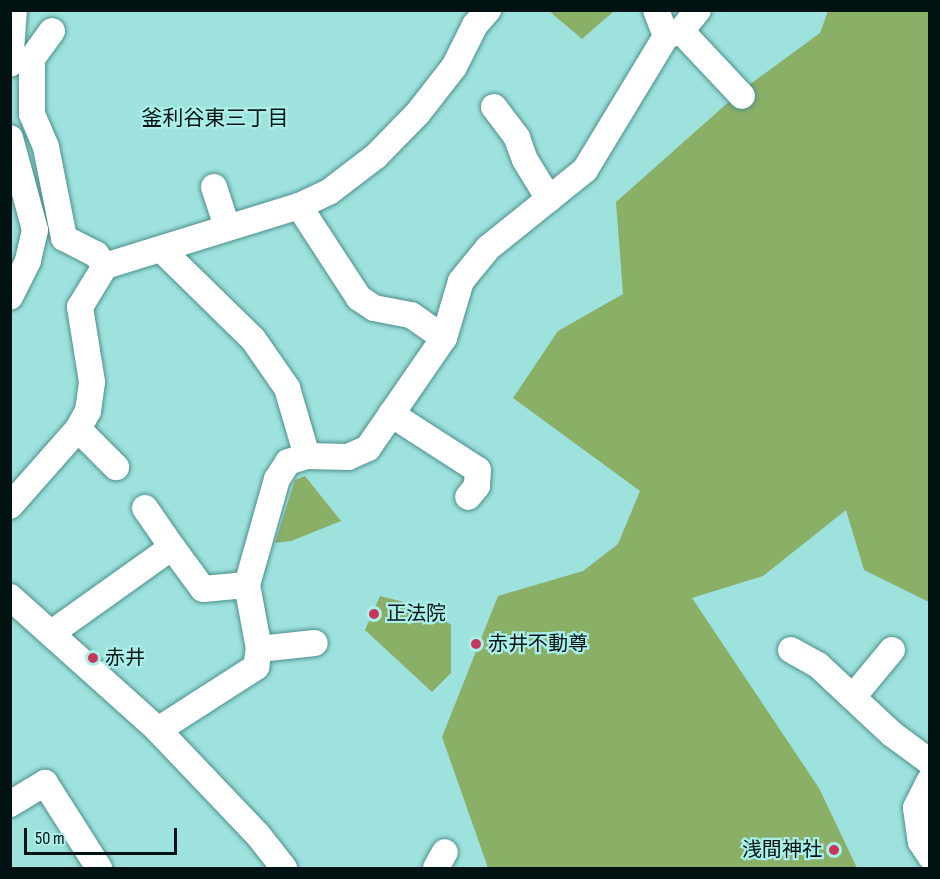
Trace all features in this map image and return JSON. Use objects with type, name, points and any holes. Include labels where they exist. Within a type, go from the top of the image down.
[{"type":"street","points":[[10,64],[14,10]]},
{"type":"street","points":[[10,506],[78,429],[88,411],[92,382],[80,307],[105,266],[299,206],[329,192],[357,171],[418,113],[454,67],[475,26],[488,10]]},
{"type":"street","points":[[656,10],[673,34],[741,96]]},
{"type":"street","points":[[158,730],[247,677],[256,667],[259,649],[247,585],[277,479],[288,462],[307,456],[348,457],[368,448],[444,338],[461,281],[488,248],[585,170],[673,34],[698,10]]},
{"type":"street","points":[[52,31],[32,59],[32,114],[46,147],[64,238],[96,254],[105,266]]},
{"type":"street","points":[[494,107],[518,138],[525,160],[549,199]]},
{"type":"street","points":[[10,138],[20,208],[35,230],[28,261],[10,297]]},
{"type":"street","points":[[214,187],[227,227]]},
{"type":"street","points":[[299,206],[359,298],[374,308],[411,315],[444,338]]},
{"type":"street","points":[[162,250],[253,339],[287,388],[307,456]]},
{"type":"street","points":[[391,414],[478,470],[477,486],[468,497]]},
{"type":"street","points":[[78,429],[116,467]]},
{"type":"street","points":[[145,508],[203,589],[247,585]]},
{"type":"street","points":[[53,632],[172,547]]},
{"type":"street","points":[[11,599],[53,632],[158,730],[258,835],[284,868]]},
{"type":"street","points":[[259,649],[315,643]]},
{"type":"street","points":[[791,650],[818,665],[930,762]]},
{"type":"street","points":[[853,696],[892,650]]},
{"type":"street","points":[[930,780],[916,808],[921,842],[930,856]]},
{"type":"street","points":[[10,804],[45,783],[99,868]]},
{"type":"green space","points":[[549,11],[614,11],[582,39]]},
{"type":"green space","points":[[828,11],[929,11],[929,602],[864,570],[846,510],[763,576],[692,598],[819,788],[857,868],[488,868],[442,737],[498,596],[583,571],[618,544],[640,491],[513,398],[558,331],[623,294],[616,202],[741,91],[820,33]]},
{"type":"green space","points":[[305,476],[341,521],[291,541],[275,543],[295,480]]},
{"type":"green space","points":[[380,596],[428,608],[451,625],[451,673],[432,692],[365,630]]},
{"type":"place","name":"正法院","points":[[374,614]]},
{"type":"place","name":"赤井不動尊","points":[[476,644]]},
{"type":"place","name":"赤井","points":[[93,658]]},
{"type":"place","name":"浅間神社","points":[[834,850]]},
{"type":"district","name":"釜利谷東三丁目","points":[[215,119]]}]
